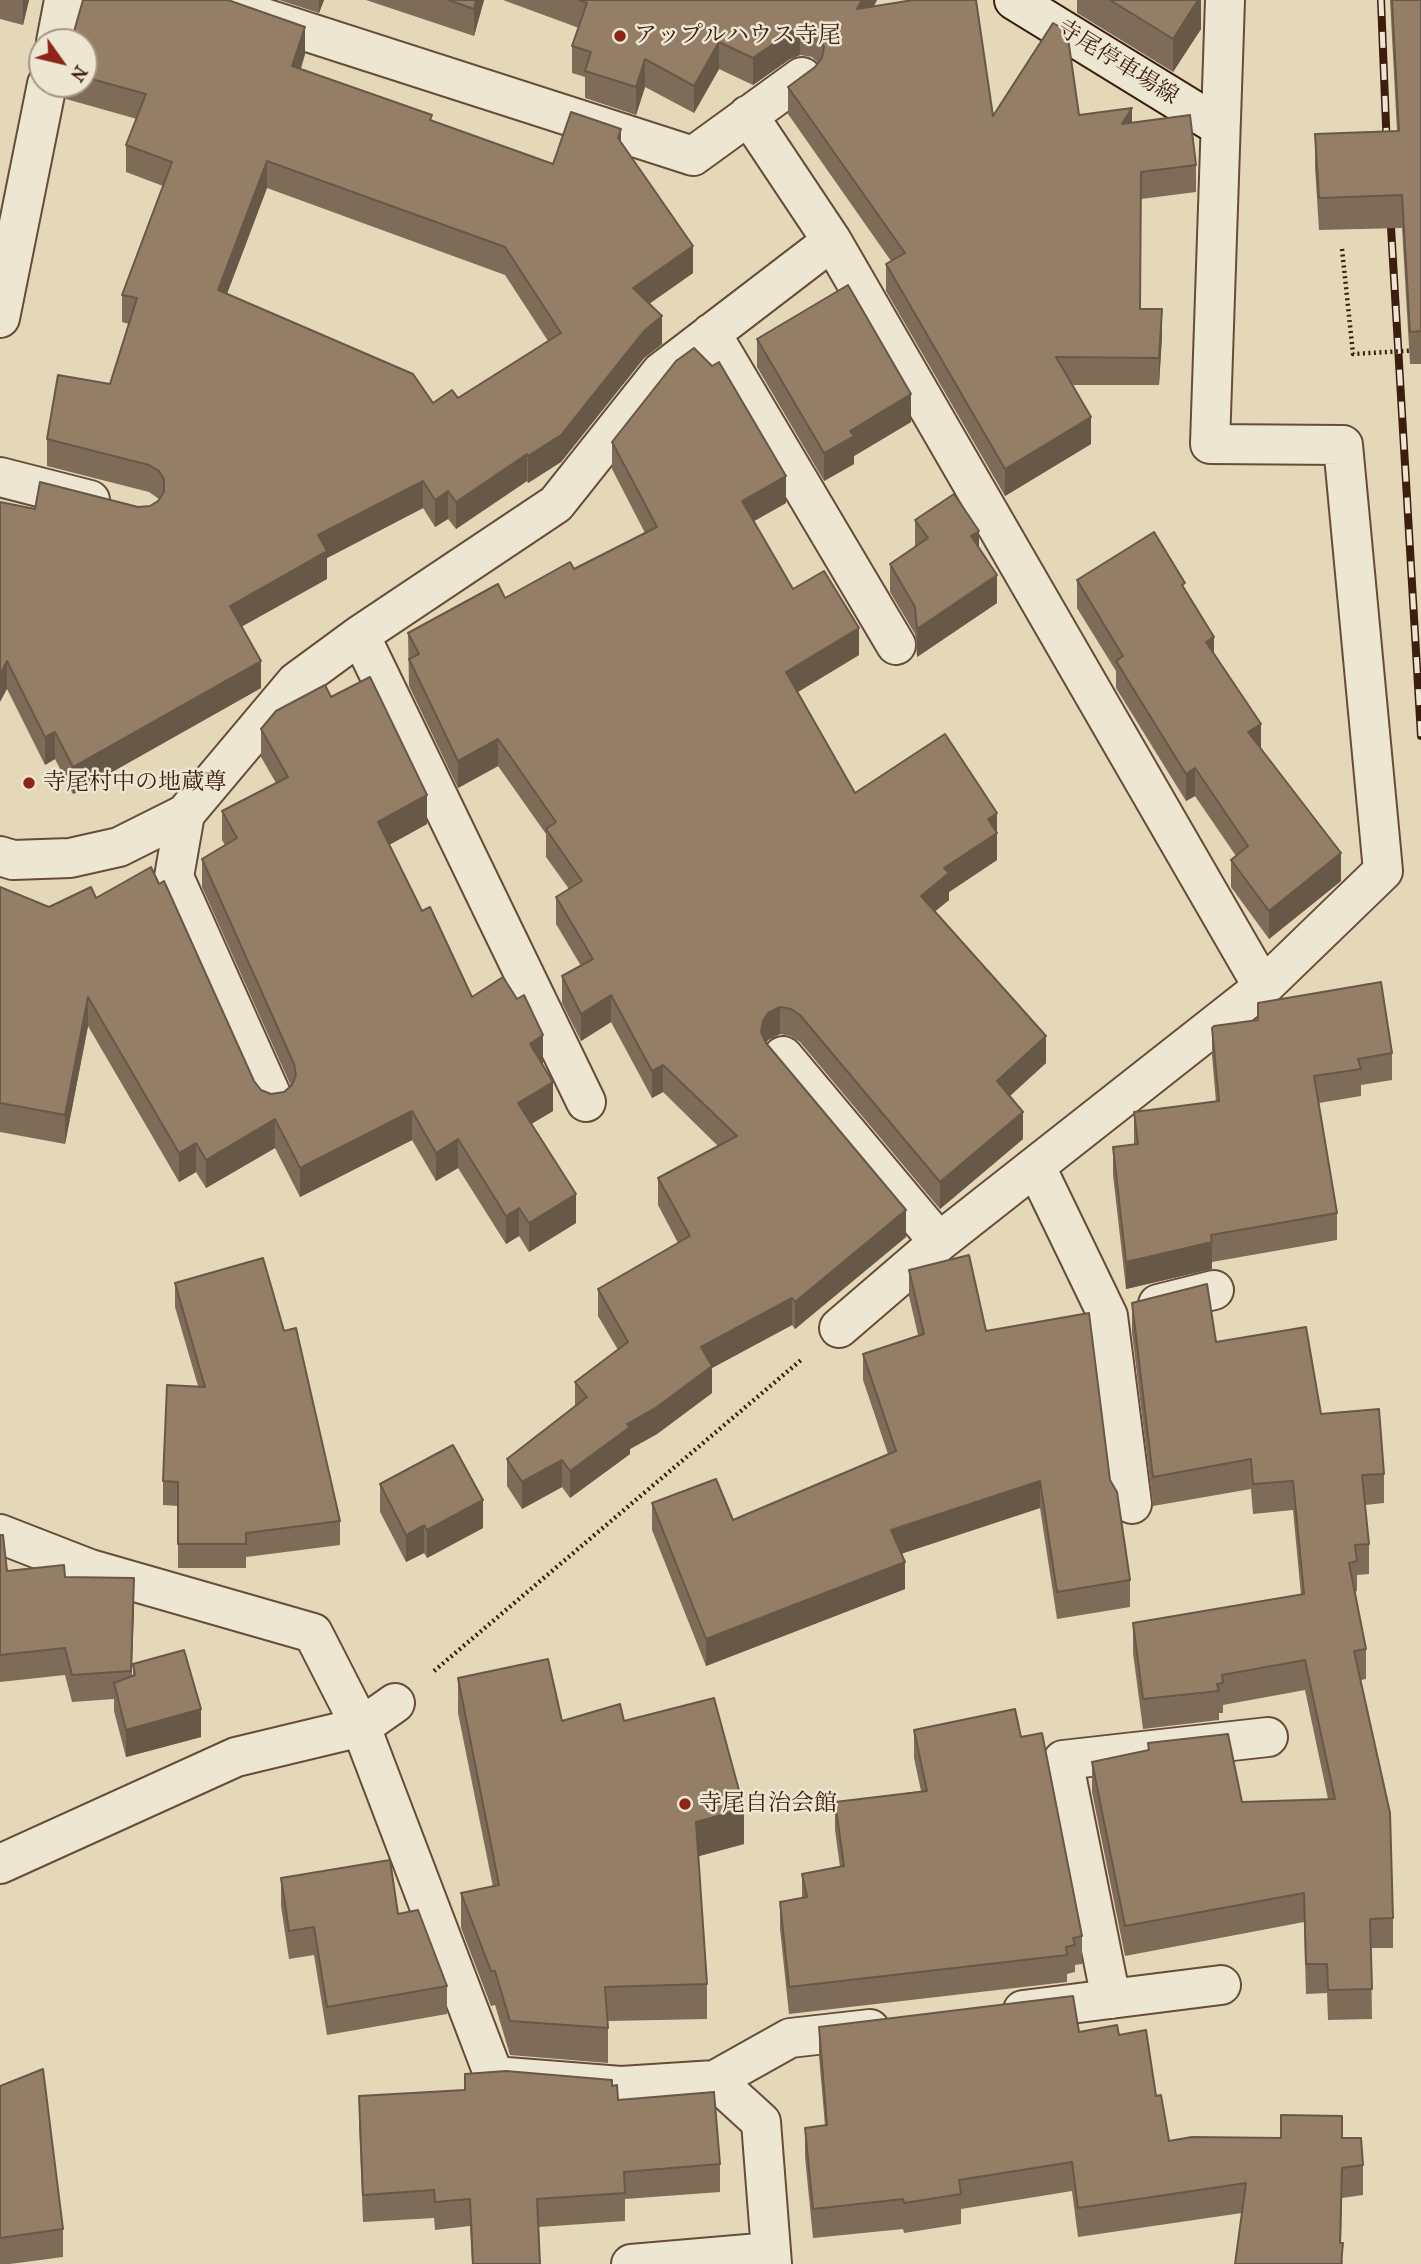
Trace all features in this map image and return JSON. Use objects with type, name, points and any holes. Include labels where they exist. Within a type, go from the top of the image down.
[{"type":"street","points":[[59,28],[64,0]]},
{"type":"street","points":[[208,0],[693,156],[802,77]]},
{"type":"street","name":"寺尾停車場線","points":[[1014,0],[1219,126]]},
{"type":"street","points":[[839,1328],[939,1242],[1264,987],[1383,871],[1343,445],[1210,444],[1224,0]]},
{"type":"street","points":[[0,318],[44,98]]},
{"type":"street","points":[[748,115],[832,241],[1264,987]]},
{"type":"street","points":[[0,856],[13,860],[70,858],[119,847],[185,814],[296,682],[360,635],[556,504],[661,372],[832,241]]},
{"type":"street","points":[[711,333],[896,645]]},
{"type":"street","points":[[0,477],[130,510]]},
{"type":"street","points":[[360,635],[586,1102]]},
{"type":"street","points":[[185,814],[174,877],[274,1101]]},
{"type":"street","points":[[783,1056],[939,1242]]},
{"type":"street","points":[[1036,1167],[1108,1316],[1132,1504]]},
{"type":"street","points":[[1108,1316],[1214,1290]]},
{"type":"street","points":[[0,1534],[90,1569],[313,1633],[361,1727],[494,2076],[621,2087],[715,2080],[790,2038],[911,2024]]},
{"type":"street","points":[[0,1864],[236,1757],[361,1727],[395,1703]]},
{"type":"street","points":[[1111,1999],[1063,1760],[1268,1737]]},
{"type":"street","points":[[991,2014],[1221,1985]]},
{"type":"street","points":[[632,2264],[771,2258],[761,2122],[715,2080]]},
{"type":"path","points":[[1342,249],[1353,354],[1421,350]]},
{"type":"path","points":[[395,1703],[839,1328]]},
{"type":"building","points":[[83,0],[228,0],[305,27],[292,66],[432,115],[430,120],[553,164],[571,112],[621,129],[618,138],[693,246],[633,288],[662,316],[644,331],[561,435],[528,456],[527,454],[456,502],[448,491],[435,500],[423,481],[318,535],[327,551],[230,606],[261,661],[73,767],[55,732],[45,737],[7,661],[0,675],[0,502],[35,509],[40,482],[138,507],[150,506],[158,501],[164,492],[164,479],[159,471],[149,465],[47,439],[58,375],[110,384],[137,298],[122,295],[172,162],[126,145],[146,94],[98,81],[98,28],[75,28]],"holes":[[[267,161],[505,247],[561,333],[458,398],[452,390],[433,403],[413,374],[218,290]]]},
{"type":"building","points":[[448,0],[476,0],[474,9]]},
{"type":"building","points":[[578,0],[862,0],[857,9],[913,0],[976,0],[993,116],[1053,23],[1067,31],[1079,115],[1132,108],[1122,124],[1190,115],[1196,165],[1141,172],[1140,309],[1162,309],[1159,358],[1056,357],[1091,417],[1005,469],[886,264],[905,253],[788,87],[815,67],[822,58],[824,47],[819,36],[812,30],[800,28],[753,58],[719,42],[694,86],[645,59],[636,87],[585,71],[591,52],[572,46],[587,3]]},
{"type":"building","points":[[1110,0],[1198,0],[1173,39]]},
{"type":"building","points":[[1392,0],[1421,0],[1421,331],[1410,332],[1402,195],[1319,198],[1315,134],[1399,131]]},
{"type":"building","points":[[848,285],[911,394],[850,431],[854,436],[824,453],[757,339]]},
{"type":"building","points":[[694,348],[712,366],[719,362],[786,476],[742,501],[793,589],[824,571],[859,628],[786,672],[855,793],[945,734],[997,813],[988,819],[997,833],[944,868],[949,873],[921,896],[1046,1036],[997,1081],[1023,1112],[940,1182],[800,1015],[791,1009],[780,1007],[768,1013],[761,1032],[766,1043],[906,1210],[795,1302],[792,1298],[701,1347],[712,1366],[657,1407],[627,1424],[630,1427],[570,1471],[562,1460],[522,1482],[507,1459],[587,1397],[575,1382],[628,1342],[598,1289],[690,1236],[658,1178],[737,1136],[663,1065],[652,1071],[611,995],[581,1014],[562,976],[593,959],[556,897],[582,881],[546,829],[556,822],[498,739],[458,761],[409,659],[419,654],[408,633],[498,584],[505,598],[570,562],[574,569],[657,527],[612,442],[676,361]]},
{"type":"building","points":[[954,494],[979,531],[971,536],[997,575],[917,629],[915,607],[890,564],[928,538],[915,520]]},
{"type":"building","points":[[1154,532],[1214,637],[1206,642],[1261,724],[1248,732],[1341,853],[1269,911],[1231,860],[1248,846],[1195,768],[1186,774],[1116,661],[1123,656],[1077,580]]},
{"type":"building","points":[[370,677],[427,795],[378,822],[422,911],[430,907],[472,997],[503,977],[517,999],[524,995],[543,1035],[530,1044],[553,1082],[518,1103],[576,1194],[529,1223],[519,1208],[506,1216],[458,1139],[436,1153],[412,1111],[300,1168],[275,1119],[206,1160],[196,1143],[179,1153],[88,997],[65,1115],[0,1103],[0,887],[49,907],[91,887],[96,898],[151,867],[159,884],[164,881],[254,1081],[261,1090],[271,1094],[284,1092],[292,1085],[296,1075],[294,1064],[202,859],[237,838],[222,811],[288,777],[261,729],[276,711],[325,685],[331,697]]},
{"type":"building","points":[[1381,982],[1392,1053],[1358,1059],[1361,1069],[1314,1076],[1337,1213],[1211,1235],[1212,1242],[1126,1262],[1113,1147],[1138,1144],[1134,1112],[1219,1101],[1212,1028],[1214,1026],[1258,1020],[1258,1003]]},
{"type":"building","points":[[969,1255],[986,1331],[1089,1313],[1110,1480],[1117,1492],[1130,1580],[1057,1592],[1040,1481],[891,1530],[905,1562],[706,1639],[652,1503],[716,1479],[733,1520],[896,1451],[863,1354],[924,1334],[909,1270]]},
{"type":"building","points":[[263,1258],[284,1331],[296,1328],[340,1521],[246,1533],[246,1544],[178,1544],[178,1482],[163,1481],[167,1385],[205,1387],[175,1283]]},
{"type":"building","points":[[1207,1284],[1216,1342],[1306,1327],[1321,1414],[1379,1409],[1384,1474],[1362,1475],[1369,1544],[1355,1545],[1357,1561],[1349,1563],[1366,1649],[1354,1651],[1390,1813],[1393,1918],[1370,1919],[1372,1989],[1328,1990],[1327,1964],[1306,1964],[1304,1893],[1125,1926],[1092,1762],[1149,1750],[1148,1743],[1228,1734],[1242,1802],[1335,1799],[1305,1660],[1222,1675],[1223,1683],[1217,1684],[1219,1691],[1143,1699],[1133,1623],[1304,1594],[1293,1481],[1253,1484],[1251,1459],[1153,1477],[1132,1303]]},
{"type":"building","points":[[453,1445],[483,1500],[427,1530],[424,1525],[406,1535],[380,1484]]},
{"type":"building","points":[[0,1535],[3,1535],[7,1571],[64,1565],[65,1577],[134,1578],[131,1671],[72,1675],[65,1648],[0,1655]]},
{"type":"building","points":[[184,1650],[201,1709],[126,1730],[114,1683],[135,1675],[133,1664]]},
{"type":"building","points":[[548,1659],[562,1721],[620,1704],[624,1721],[714,1698],[744,1809],[696,1822],[707,1984],[605,1987],[608,2028],[510,2021],[495,1971],[491,1971],[461,1893],[499,1885],[458,1678]]},
{"type":"building","points":[[1015,1709],[1021,1737],[1042,1733],[1082,1936],[1073,1938],[1075,1945],[1066,1947],[1067,1955],[789,1987],[780,1902],[807,1897],[802,1874],[844,1866],[835,1802],[927,1791],[914,1730]]},
{"type":"building","points":[[390,1860],[398,1914],[418,1910],[447,1986],[327,2007],[314,1927],[289,1931],[281,1878]]},
{"type":"building","points":[[1073,1996],[1079,2032],[1117,2025],[1119,2035],[1146,2030],[1156,2096],[1161,2095],[1169,2141],[1192,2137],[1281,2138],[1281,2115],[1342,2116],[1342,2138],[1361,2138],[1363,2165],[1342,2168],[1341,2264],[1235,2264],[1246,2183],[1078,2208],[1072,2162],[959,2180],[961,2194],[904,2203],[903,2199],[813,2209],[805,2128],[827,2125],[819,2027]]},
{"type":"building","points":[[43,2069],[63,2229],[0,2238],[0,2086]]},
{"type":"building","points":[[506,2071],[612,2080],[612,2086],[617,2085],[618,2100],[714,2092],[720,2164],[624,2172],[625,2193],[537,2199],[540,2264],[473,2264],[470,2199],[435,2202],[434,2190],[363,2195],[359,2096],[465,2090],[465,2074]]},
{"type":"railway","points":[[1381,0],[1387,150]]},
{"type":"railway","points":[[1390,210],[1421,736]]},
{"type":"place","name":"アップルハウス寺尾","points":[[620,36]]},
{"type":"place","name":"寺尾村中の地蔵尊","points":[[29,783]]},
{"type":"place","name":"寺尾自治会館","points":[[685,1804]]}]
